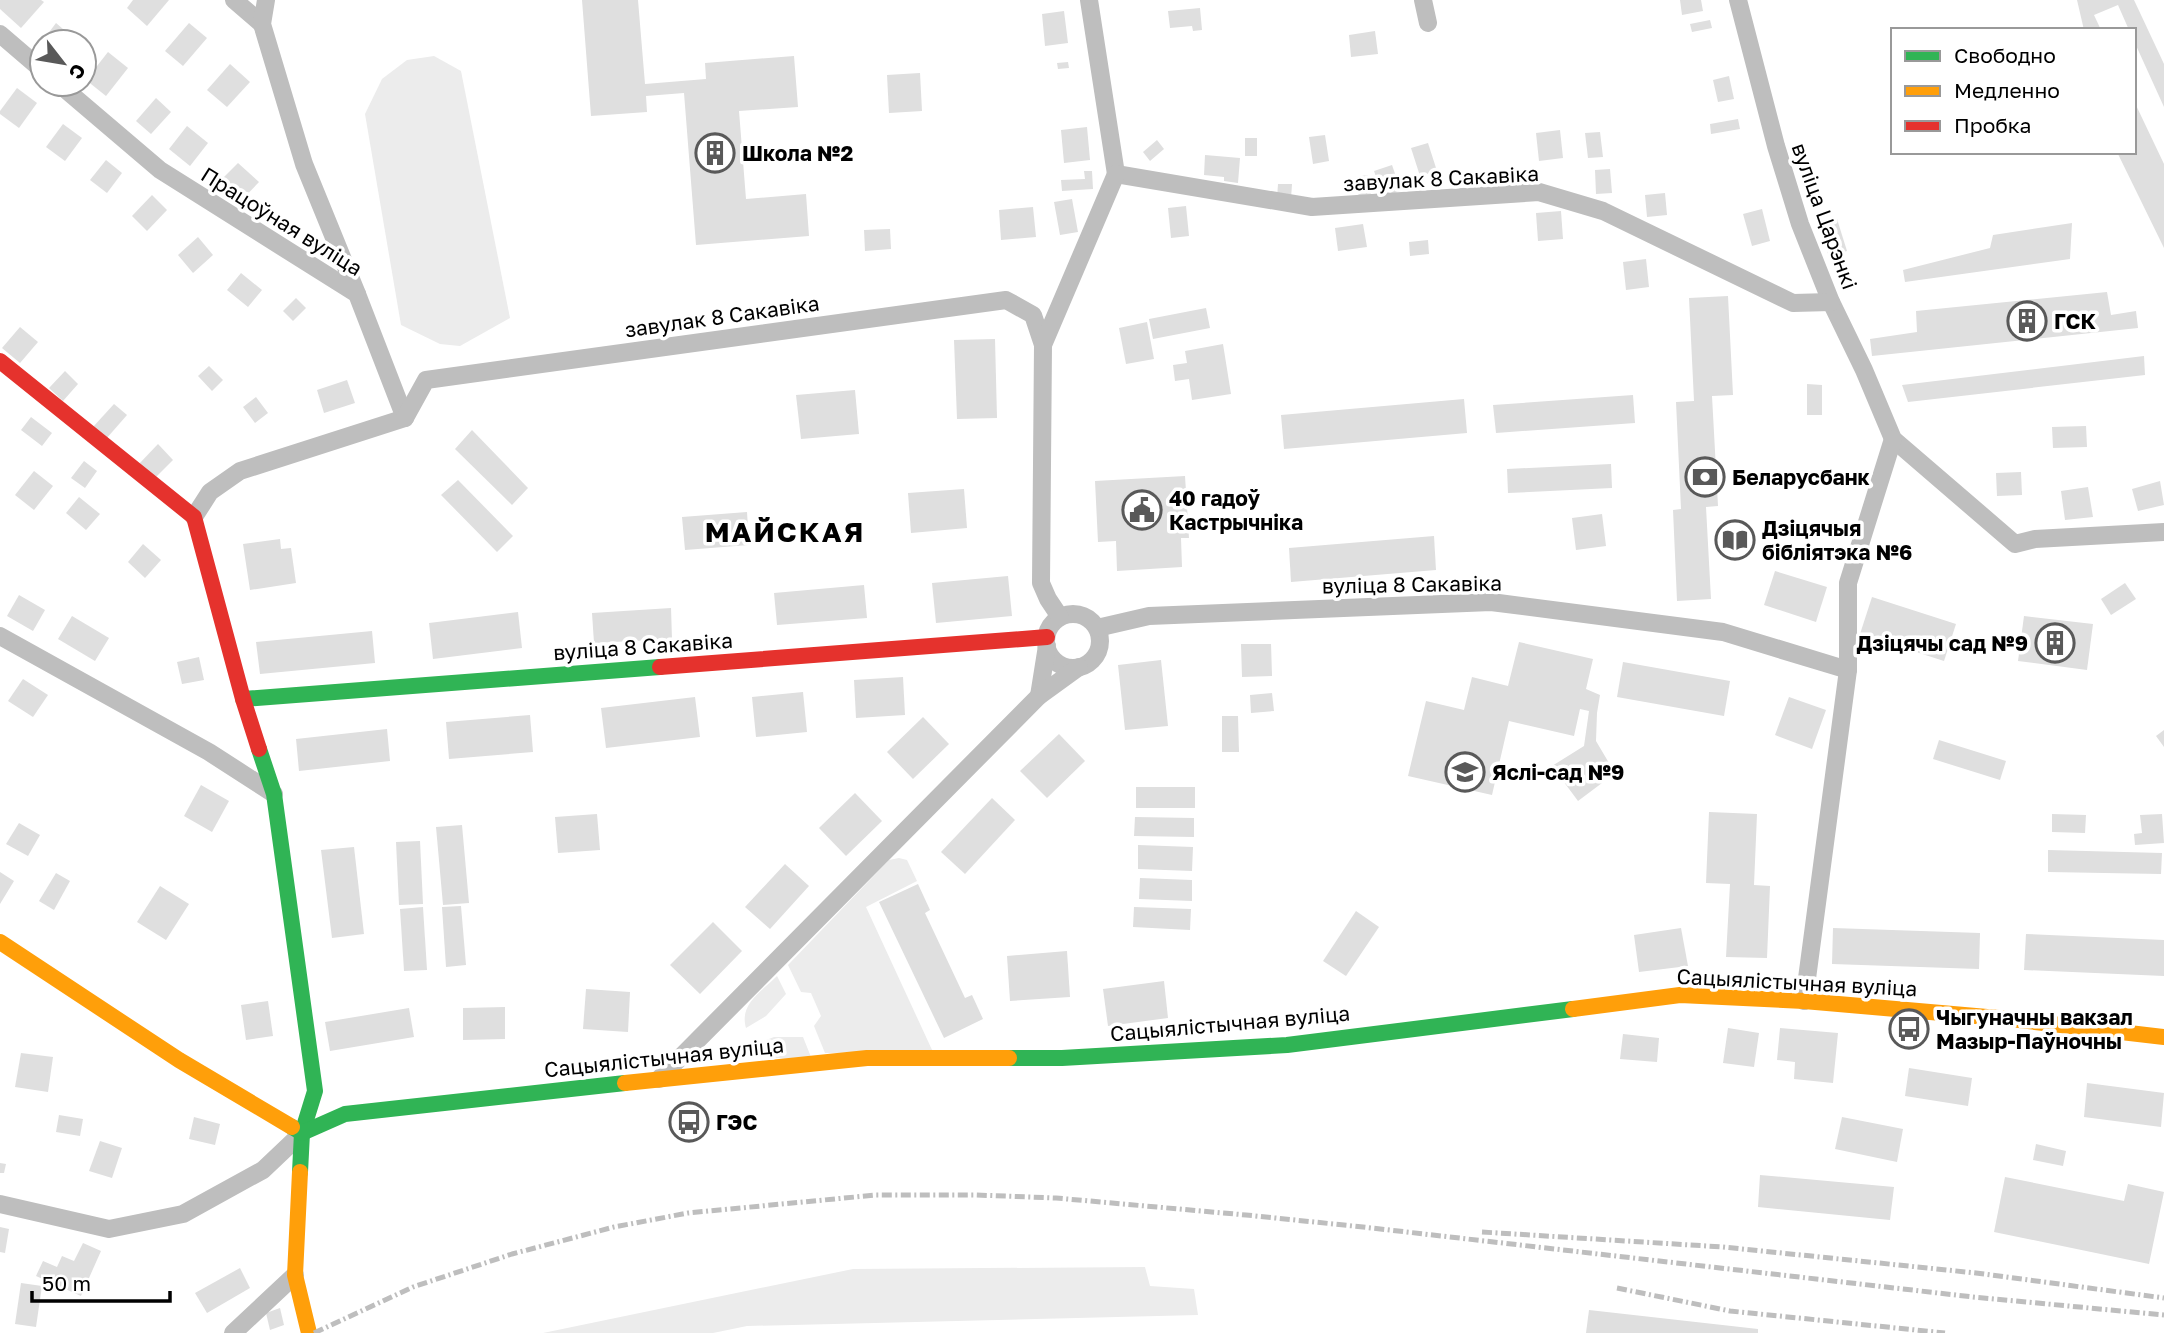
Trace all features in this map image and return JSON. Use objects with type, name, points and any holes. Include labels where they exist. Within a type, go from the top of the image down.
[{"type":"street","points":[[234,0],[262,24]]},
{"type":"street","points":[[266,0],[262,24],[304,164],[356,294]]},
{"type":"street","points":[[1060,617],[1041,583],[1042,345],[1116,174],[1089,0]]},
{"type":"street","points":[[1423,0],[1428,23]]},
{"type":"street","name":"вуліца Царэнкі","points":[[1738,0],[1776,146],[1800,224],[1831,302],[1893,439]]},
{"type":"street","points":[[0,34],[28,58]]},
{"type":"street","name":"Працоўная вуліца","points":[[75,98],[160,170],[356,294],[405,418]]},
{"type":"street","name":"завулак 8 Сакавіка","points":[[1116,174],[1312,207],[1539,192],[1603,211],[1793,303],[1831,302]]},
{"type":"street","name":"завулак 8 Сакавіка","points":[[405,418],[426,380],[1006,300],[1033,315],[1042,345]]},
{"type":"street","points":[[0,360],[194,517],[243,699],[275,794],[314,1091],[302,1133],[295,1275],[309,1333]]},
{"type":"street","points":[[194,517],[211,492],[240,471],[405,418]]},
{"type":"street","points":[[1804,1001],[1848,670],[1848,583],[1893,439],[2015,544],[2035,539],[2164,532]]},
{"type":"street","name":"вуліца 8 Сакавіка","points":[[1097,628],[1149,617],[1491,601],[1723,632],[1848,670]]},
{"type":"street","points":[[659,1079],[1039,696],[1093,659],[1100,644],[1097,628],[1092,621],[1077,614],[1060,617],[1054,622],[1047,642],[1039,696]]},
{"type":"street","points":[[0,636],[209,752],[275,794]]},
{"type":"street","points":[[1047,642],[1050,654],[1062,665],[1079,667]]},
{"type":"street","name":"вуліца 8 Сакавіка","points":[[243,699],[1047,642]]},
{"type":"street","points":[[0,942],[179,1060],[302,1133]]},
{"type":"street","name":"Сацыялістычная вуліца","points":[[0,1204],[109,1229],[183,1214],[263,1170],[302,1133],[345,1114],[867,1058],[1062,1058],[1287,1045],[1680,995],[1804,1001],[2010,1019],[2164,1037]]},
{"type":"street","points":[[233,1333],[295,1275]]},
{"type":"shaded area","points":[[434,56],[461,71],[510,318],[460,346],[440,344],[401,325],[365,114],[382,79],[407,60]]},
{"type":"shaded area","points":[[889,860],[907,860],[917,881],[866,907],[933,1052],[825,1053],[814,1026],[821,1016],[811,993],[801,992],[788,965]]},
{"type":"shaded area","points":[[777,976],[786,994],[766,1016],[746,1028],[749,1005]]},
{"type":"shaded area","points":[[774,1037],[803,1037],[811,1057],[773,1057],[754,1045]]},
{"type":"shaded area","points":[[1145,1267],[1150,1286],[1194,1289],[1198,1315],[747,1326],[713,1333],[543,1333],[853,1269]]},
{"type":"building","points":[[0,0],[44,2],[21,28],[0,9]]},
{"type":"building","points":[[133,0],[169,0],[147,26],[127,8]]},
{"type":"building","name":"Школа №2","points":[[582,0],[638,0],[645,84],[706,79],[705,63],[794,56],[798,107],[739,111],[746,199],[806,194],[809,236],[696,245],[684,93],[646,96],[647,112],[591,116]]},
{"type":"building","points":[[1680,0],[1701,0],[1703,11],[1682,15]]},
{"type":"building","points":[[2077,0],[2134,0],[2164,64],[2164,107],[2136,45],[2136,28],[2128,28],[2118,5],[2094,15],[2100,28],[2084,28]]},
{"type":"building","points":[[1200,8],[1202,30],[1193,31],[1192,26],[1170,28],[1168,11]]},
{"type":"building","points":[[1064,11],[1068,43],[1045,46],[1042,14]]},
{"type":"building","points":[[1710,20],[1712,28],[1692,32],[1690,24]]},
{"type":"building","points":[[189,23],[207,38],[183,66],[165,51]]},
{"type":"building","points":[[1375,31],[1378,54],[1351,57],[1349,35]]},
{"type":"building","points":[[108,52],[128,68],[106,96],[98,90],[98,65]]},
{"type":"building","points":[[1068,62],[1069,68],[1058,69],[1057,63]]},
{"type":"building","points":[[230,64],[250,82],[227,107],[207,90]]},
{"type":"building","points":[[920,73],[922,111],[889,113],[887,75]]},
{"type":"building","points":[[1729,76],[1734,99],[1718,102],[1713,80]]},
{"type":"building","points":[[17,88],[37,103],[19,128],[0,114]]},
{"type":"building","points":[[156,98],[171,112],[151,134],[136,121]]},
{"type":"building","points":[[2136,105],[2164,164],[2164,248],[2118,154],[2136,154]]},
{"type":"building","points":[[1738,119],[1740,129],[1711,134],[1710,124]]},
{"type":"building","points":[[63,124],[82,138],[65,161],[46,147]]},
{"type":"building","points":[[187,126],[208,143],[190,166],[169,149]]},
{"type":"building","points":[[1087,127],[1090,160],[1064,163],[1061,130]]},
{"type":"building","points":[[1560,130],[1563,158],[1539,161],[1536,133]]},
{"type":"building","points":[[1600,132],[1603,157],[1588,158],[1585,133]]},
{"type":"building","points":[[1325,135],[1329,161],[1313,164],[1309,137]]},
{"type":"building","points":[[1245,138],[1257,138],[1257,156],[1245,156]]},
{"type":"building","points":[[1157,140],[1164,149],[1150,161],[1143,152]]},
{"type":"building","points":[[1428,143],[1437,171],[1420,176],[1411,148]]},
{"type":"building","points":[[1205,155],[1240,158],[1238,183],[1224,181],[1224,177],[1204,175]]},
{"type":"building","points":[[106,160],[122,173],[107,193],[90,180]]},
{"type":"building","points":[[238,163],[259,182],[237,205],[216,185]]},
{"type":"building","points":[[1392,165],[1401,191],[1383,197],[1374,171]]},
{"type":"building","points":[[1610,169],[1612,193],[1596,194],[1595,170]]},
{"type":"building","points":[[1084,171],[1092,171],[1093,189],[1062,191],[1061,180],[1085,179]]},
{"type":"building","points":[[1368,175],[1371,195],[1359,197],[1355,177]]},
{"type":"building","points":[[1278,184],[1292,184],[1291,199],[1277,198]]},
{"type":"building","points":[[1665,193],[1667,215],[1647,217],[1645,195]]},
{"type":"building","points":[[152,195],[167,210],[147,231],[132,216]]},
{"type":"building","points":[[1072,199],[1078,232],[1060,235],[1054,202]]},
{"type":"building","points":[[1186,206],[1189,236],[1171,238],[1168,208]]},
{"type":"building","points":[[1033,207],[1036,237],[1001,240],[999,210]]},
{"type":"building","points":[[1762,209],[1770,241],[1752,246],[1743,214]]},
{"type":"building","points":[[1561,211],[1563,239],[1538,241],[1536,213]]},
{"type":"building","points":[[1837,219],[1847,251],[1829,257],[1819,225]]},
{"type":"building","points":[[2072,223],[2070,259],[1905,282],[1903,270],[1990,248],[1993,235]]},
{"type":"building","points":[[1363,224],[1367,247],[1338,251],[1335,228]]},
{"type":"building","points":[[890,229],[891,249],[865,251],[864,230]]},
{"type":"building","points":[[198,237],[213,255],[193,273],[178,255]]},
{"type":"building","points":[[1428,240],[1429,254],[1410,256],[1409,242]]},
{"type":"building","points":[[1646,259],[1649,287],[1626,290],[1623,262]]},
{"type":"building","points":[[241,273],[262,290],[248,307],[227,290]]},
{"type":"building","name":"ГСК","points":[[2107,292],[2111,315],[2136,311],[2138,328],[1872,356],[1870,339],[1917,332],[1916,311]]},
{"type":"building","points":[[1728,296],[1733,395],[1712,396],[1718,506],[1706,507],[1711,599],[1677,601],[1673,510],[1681,509],[1676,402],[1694,401],[1689,298]]},
{"type":"building","points":[[296,298],[306,308],[293,321],[283,311]]},
{"type":"building","points":[[1206,308],[1210,328],[1153,339],[1149,319]]},
{"type":"building","points":[[1147,322],[1154,359],[1126,364],[1119,328]]},
{"type":"building","points":[[20,327],[38,342],[20,363],[2,348]]},
{"type":"building","points":[[995,339],[997,418],[957,419],[954,340]]},
{"type":"building","points":[[1223,344],[1231,394],[1192,400],[1189,379],[1175,381],[1173,365],[1187,363],[1185,351]]},
{"type":"building","points":[[2144,356],[2145,375],[1908,402],[1902,385]]},
{"type":"building","points":[[209,366],[223,380],[212,391],[198,376]]},
{"type":"building","points":[[65,371],[78,384],[63,401],[49,388]]},
{"type":"building","points":[[347,380],[355,403],[324,413],[317,390]]},
{"type":"building","points":[[1807,384],[1822,385],[1822,415],[1807,415]]},
{"type":"building","points":[[855,390],[859,434],[801,439],[796,395]]},
{"type":"building","points":[[1633,395],[1635,423],[1496,433],[1493,405]]},
{"type":"building","points":[[256,397],[268,413],[255,423],[243,407]]},
{"type":"building","points":[[1464,399],[1467,433],[1284,449],[1281,415]]},
{"type":"building","points":[[114,404],[127,415],[106,439],[93,427]]},
{"type":"building","points":[[31,417],[52,433],[42,446],[21,430]]},
{"type":"building","points":[[2086,426],[2087,447],[2053,448],[2052,427]]},
{"type":"building","points":[[472,430],[528,488],[512,505],[455,449]]},
{"type":"building","points":[[158,444],[173,460],[154,479],[139,464]]},
{"type":"building","points":[[84,461],[97,471],[85,488],[71,478]]},
{"type":"building","points":[[1611,464],[1612,488],[1508,493],[1507,469]]},
{"type":"building","points":[[34,471],[53,486],[34,510],[15,495]]},
{"type":"building","points":[[2021,472],[2022,495],[1997,496],[1996,473]]},
{"type":"building","name":"40 гадоў Кастрычніка","points":[[1185,476],[1189,538],[1181,538],[1182,567],[1117,571],[1116,541],[1098,542],[1095,481]]},
{"type":"building","points":[[458,480],[513,536],[497,552],[441,495]]},
{"type":"building","points":[[2160,481],[2164,505],[2138,511],[2132,489]]},
{"type":"building","points":[[2088,487],[2093,517],[2065,520],[2061,491]]},
{"type":"building","points":[[964,489],[967,528],[911,533],[908,493]]},
{"type":"building","points":[[79,497],[100,514],[86,530],[66,513]]},
{"type":"building","points":[[747,512],[749,545],[685,550],[682,517]]},
{"type":"building","points":[[1602,514],[1606,546],[1576,550],[1572,518]]},
{"type":"building","points":[[1434,536],[1436,570],[1291,582],[1289,548]]},
{"type":"building","points":[[280,539],[281,549],[291,548],[296,583],[250,590],[243,544]]},
{"type":"building","points":[[143,544],[161,560],[145,578],[128,562]]},
{"type":"building","points":[[1775,571],[1827,587],[1816,622],[1764,605]]},
{"type":"building","points":[[1008,576],[1012,616],[936,623],[932,583]]},
{"type":"building","points":[[2125,583],[2136,599],[2111,615],[2101,599]]},
{"type":"building","points":[[864,585],[867,618],[777,625],[774,593]]},
{"type":"building","points":[[19,595],[45,610],[33,631],[7,616]]},
{"type":"building","points":[[1872,597],[1956,624],[1944,661],[1860,634]]},
{"type":"building","points":[[671,608],[672,639],[594,643],[592,613]]},
{"type":"building","points":[[518,612],[522,648],[433,659],[429,623]]},
{"type":"building","points":[[72,616],[109,638],[95,661],[58,639]]},
{"type":"building","name":"Дзіцячы сад №9","points":[[2024,616],[2093,624],[2087,670],[2018,661]]},
{"type":"building","points":[[372,631],[375,663],[260,674],[256,642]]},
{"type":"building","points":[[1519,642],[1593,659],[1586,689],[1600,695],[1596,741],[1609,763],[1602,783],[1578,801],[1552,766],[1584,746],[1589,711],[1580,709],[1574,736],[1509,721],[1492,795],[1408,776],[1426,701],[1464,710],[1472,677],[1508,686]]},
{"type":"building","points":[[1241,644],[1271,644],[1272,676],[1242,677]]},
{"type":"building","points":[[199,657],[204,680],[182,684],[177,662]]},
{"type":"building","points":[[1161,660],[1168,726],[1125,730],[1118,665]]},
{"type":"building","points":[[1623,662],[1730,681],[1724,716],[1617,697]]},
{"type":"building","points":[[903,677],[905,715],[856,718],[854,680]]},
{"type":"building","points":[[23,679],[48,695],[33,717],[8,701]]},
{"type":"building","points":[[803,692],[807,732],[756,737],[752,697]]},
{"type":"building","points":[[1272,693],[1274,711],[1251,713],[1250,695]]},
{"type":"building","points":[[695,697],[700,737],[606,748],[601,708]]},
{"type":"building","points":[[1789,697],[1826,710],[1812,749],[1775,735]]},
{"type":"building","points":[[530,715],[533,752],[449,759],[446,722]]},
{"type":"building","points":[[1222,716],[1238,716],[1239,752],[1222,752]]},
{"type":"building","points":[[923,717],[949,744],[913,779],[887,752]]},
{"type":"building","points":[[387,729],[390,761],[299,771],[296,739]]},
{"type":"building","points":[[2164,730],[2164,747],[2156,736]]},
{"type":"building","points":[[1059,734],[1085,761],[1047,798],[1020,771]]},
{"type":"building","points":[[1939,740],[2006,761],[2000,780],[1933,759]]},
{"type":"building","points":[[201,785],[229,801],[212,832],[184,816]]},
{"type":"building","points":[[1136,787],[1195,787],[1195,808],[1136,808]]},
{"type":"building","points":[[855,793],[882,821],[846,856],[819,828]]},
{"type":"building","points":[[992,798],[1015,820],[965,874],[941,852]]},
{"type":"building","points":[[1709,812],[1757,814],[1754,885],[1770,886],[1767,958],[1726,957],[1730,884],[1706,883]]},
{"type":"building","points":[[597,814],[600,850],[558,853],[555,817]]},
{"type":"building","points":[[2052,814],[2086,815],[2085,833],[2052,832]]},
{"type":"building","points":[[2162,814],[2164,843],[2135,845],[2134,834],[2142,833],[2140,815]]},
{"type":"building","points":[[1135,817],[1194,818],[1194,837],[1134,836]]},
{"type":"building","points":[[19,823],[40,835],[28,856],[6,844]]},
{"type":"building","points":[[462,825],[469,903],[443,905],[436,827]]},
{"type":"building","points":[[420,841],[423,904],[399,905],[396,842]]},
{"type":"building","points":[[1138,845],[1193,847],[1192,871],[1138,869]]},
{"type":"building","points":[[354,847],[364,934],[332,938],[321,850]]},
{"type":"building","points":[[2048,850],[2162,853],[2161,874],[2048,872]]},
{"type":"building","points":[[785,864],[809,886],[770,929],[745,907]]},
{"type":"building","points":[[0,872],[14,881],[0,904]]},
{"type":"building","points":[[56,873],[70,881],[54,910],[39,901]]},
{"type":"building","points":[[1140,878],[1192,880],[1192,901],[1139,899]]},
{"type":"building","points":[[918,884],[930,910],[925,913],[965,998],[972,995],[983,1019],[944,1038],[879,902]]},
{"type":"building","points":[[160,886],[189,904],[166,940],[137,922]]},
{"type":"building","points":[[461,906],[466,965],[446,967],[442,907]]},
{"type":"building","points":[[423,907],[427,970],[404,971],[400,909]]},
{"type":"building","points":[[1134,907],[1191,909],[1190,930],[1133,927]]},
{"type":"building","points":[[1356,911],[1379,927],[1346,976],[1323,961]]},
{"type":"building","points":[[713,922],[742,951],[700,994],[670,965]]},
{"type":"building","points":[[1681,928],[1688,966],[1639,972],[1634,935]]},
{"type":"building","points":[[1833,928],[1980,933],[1979,969],[1832,964]]},
{"type":"building","points":[[2026,934],[2164,940],[2164,976],[2024,970]]},
{"type":"building","points":[[1067,951],[1070,997],[1010,1001],[1007,956]]},
{"type":"building","points":[[1164,981],[1168,1018],[1108,1026],[1103,989]]},
{"type":"building","points":[[586,989],[630,992],[628,1032],[583,1029]]},
{"type":"building","points":[[268,1001],[273,1036],[246,1040],[241,1005]]},
{"type":"building","points":[[505,1007],[505,1039],[463,1040],[463,1008]]},
{"type":"building","points":[[409,1008],[414,1037],[330,1051],[325,1022]]},
{"type":"building","points":[[1728,1028],[1759,1033],[1754,1067],[1723,1063]]},
{"type":"building","points":[[1780,1028],[1838,1033],[1833,1083],[1794,1079],[1795,1062],[1777,1060]]},
{"type":"building","points":[[1623,1034],[1659,1038],[1657,1062],[1620,1059]]},
{"type":"building","points":[[21,1053],[53,1057],[48,1092],[15,1087]]},
{"type":"building","points":[[1909,1068],[1972,1078],[1968,1106],[1905,1096]]},
{"type":"building","points":[[2087,1083],[2164,1093],[2161,1127],[2084,1117]]},
{"type":"building","points":[[59,1115],[83,1119],[80,1136],[56,1132]]},
{"type":"building","points":[[194,1117],[220,1124],[215,1145],[189,1139]]},
{"type":"building","points":[[1842,1117],[1903,1129],[1897,1162],[1835,1149]]},
{"type":"building","points":[[100,1141],[122,1148],[112,1178],[89,1171]]},
{"type":"building","points":[[2036,1144],[2066,1151],[2063,1166],[2033,1160]]},
{"type":"building","points":[[0,1163],[6,1164],[4,1173],[0,1173]]},
{"type":"building","points":[[1760,1175],[1894,1187],[1890,1220],[1758,1207]]},
{"type":"building","points":[[2005,1177],[2124,1201],[2128,1184],[2164,1192],[2149,1264],[1994,1232]]},
{"type":"building","points":[[0,1227],[9,1229],[5,1253],[0,1252]]},
{"type":"building","points":[[83,1243],[101,1251],[81,1296],[36,1276],[43,1261],[57,1267],[62,1256],[74,1261]]},
{"type":"building","points":[[240,1268],[250,1288],[207,1313],[195,1293]]},
{"type":"building","points":[[21,1283],[42,1286],[36,1327],[15,1324]]},
{"type":"building","points":[[280,1308],[284,1325],[270,1330],[266,1313]]},
{"type":"building","points":[[1589,1310],[1758,1329],[1758,1333],[1586,1333]]},
{"type":"railway","points":[[314,1333],[413,1287],[512,1254],[614,1227],[688,1213],[876,1195],[1056,1198],[1246,1215],[1973,1297],[2164,1315]]},
{"type":"railway","points":[[1482,1232],[1723,1247],[1976,1273],[2164,1298]]},
{"type":"railway","points":[[1617,1288],[1730,1311],[1945,1333]]},
{"type":"traffic: fast","points":[[243,699],[660,667]]},
{"type":"traffic: fast","points":[[259,749],[274,794],[315,1091],[302,1133],[300,1172]]},
{"type":"traffic: fast","points":[[1009,1058],[1062,1058],[1287,1045],[1573,1009]]},
{"type":"traffic: fast","points":[[292,1127],[302,1133],[345,1114],[625,1083]]},
{"type":"traffic: slow","points":[[0,942],[179,1060],[292,1127]]},
{"type":"traffic: slow","points":[[1573,1009],[1680,995],[1804,1001],[2010,1019],[2164,1037]]},
{"type":"traffic: slow","points":[[625,1083],[867,1058],[1009,1058]]},
{"type":"traffic: slow","points":[[300,1172],[295,1275],[309,1333]]},
{"type":"traffic: jam","points":[[0,361],[194,517],[259,749]]},
{"type":"traffic: jam","points":[[660,667],[1047,637]]},
{"type":"place","name":"Школа №2","points":[[715,153]]},
{"type":"place","name":"ГСК","points":[[2027,321]]},
{"type":"place","name":"Беларусбанк","points":[[1705,477]]},
{"type":"place","name":"40 гадоў Кастрычніка","points":[[1142,510]]},
{"type":"place","name":"Дзіцячыя бібліятэка №6","points":[[1735,540]]},
{"type":"place","name":"Дзіцячы сад №9","points":[[2055,643]]},
{"type":"place","name":"Яслі-сад №9","points":[[1465,772]]},
{"type":"place","name":"Чыгуначны вакзал Мазыр-Паўночны","points":[[1909,1029]]},
{"type":"place","name":"ГЭС","points":[[689,1122]]},
{"type":"district","name":"МАЙСКАЯ","points":[[785,531]]}]
